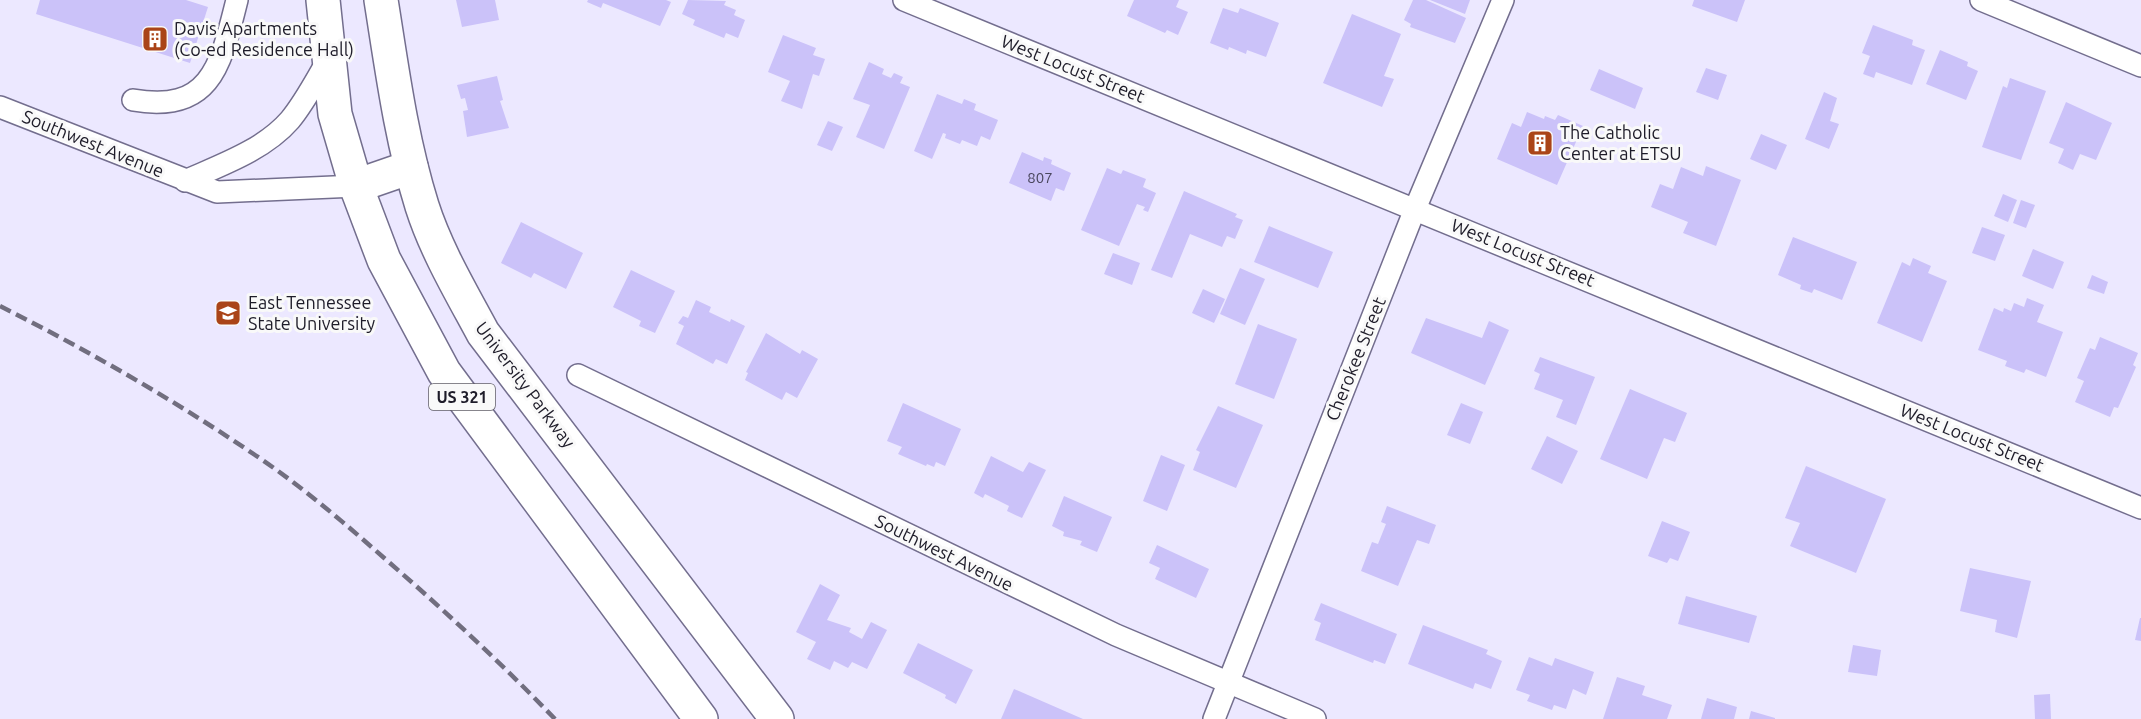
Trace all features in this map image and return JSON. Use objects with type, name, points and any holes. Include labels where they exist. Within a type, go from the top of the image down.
[{"type":"highway","name":"US 321","points":[[323,0],[335,114],[356,186],[384,260],[444,372],[701,719]]},
{"type":"highway","name":"University Parkway","points":[[381,0],[411,167],[423,208],[450,271],[483,333],[777,719]]},
{"type":"highway","points":[[356,186],[411,167]]},
{"type":"street","points":[[133,100],[150,103],[178,100],[198,93],[216,68],[237,0]]},
{"type":"street","name":"West Locust Street","points":[[904,0],[2141,508]]},
{"type":"street","name":"Cherokee Street","points":[[1214,719],[1415,209],[1503,0]]},
{"type":"street","points":[[1980,0],[2141,66]]},
{"type":"street","name":"Southwest Avenue","points":[[185,181],[251,150],[274,134],[300,106],[328,60]]},
{"type":"street","name":"Southwest Avenue","points":[[0,107],[217,192],[356,186]]},
{"type":"street","name":"Southwest Avenue","points":[[578,375],[1116,635],[1315,719]]},
{"type":"building","name":"Davis Apartments (Co-ed Residence Hall)","points":[[40,0],[186,0],[208,7],[190,63],[36,14]]},
{"type":"building","points":[[456,0],[495,0],[499,20],[462,27]]},
{"type":"building","points":[[588,0],[666,0],[671,2],[660,26],[603,3],[601,8],[587,2]]},
{"type":"building","points":[[688,0],[726,1],[724,5],[736,10],[734,15],[745,20],[738,38],[726,33],[724,38],[693,25],[695,20],[682,14]]},
{"type":"building","points":[[1134,0],[1179,0],[1176,7],[1188,12],[1178,35],[1167,30],[1165,33],[1127,16]]},
{"type":"building","points":[[1413,0],[1426,0],[1466,18],[1455,43],[1410,27],[1411,24],[1404,20]]},
{"type":"building","points":[[1430,0],[1470,0],[1465,14]]},
{"type":"building","points":[[1694,0],[1745,0],[1737,22],[1692,6]]},
{"type":"building","points":[[1223,8],[1238,13],[1240,8],[1279,23],[1266,57],[1247,50],[1246,54],[1229,47],[1228,50],[1210,43]]},
{"type":"building","points":[[1352,14],[1401,34],[1384,76],[1394,79],[1382,107],[1323,83]]},
{"type":"building","points":[[1873,25],[1913,40],[1912,45],[1925,50],[1912,85],[1876,72],[1874,78],[1863,74],[1870,56],[1862,53]]},
{"type":"building","points":[[783,35],[816,48],[813,55],[825,59],[819,76],[813,74],[802,109],[781,101],[790,81],[768,72]]},
{"type":"building","points":[[1940,50],[1968,62],[1967,66],[1978,71],[1966,100],[1926,84]]},
{"type":"building","points":[[869,62],[884,69],[882,74],[891,78],[894,73],[903,77],[900,83],[910,87],[884,149],[856,137],[870,105],[853,99]]},
{"type":"building","points":[[1706,68],[1727,75],[1718,100],[1696,92]]},
{"type":"building","points":[[1599,69],[1643,88],[1635,109],[1590,90]]},
{"type":"building","points":[[497,76],[503,100],[500,101],[509,128],[467,137],[463,111],[468,110],[465,98],[461,99],[457,85]]},
{"type":"building","points":[[2010,78],[2046,91],[2021,160],[1982,147],[2003,86],[2007,88]]},
{"type":"building","points":[[1824,92],[1837,98],[1830,121],[1839,124],[1829,149],[1805,139]]},
{"type":"building","points":[[937,94],[962,104],[964,99],[976,104],[974,110],[998,120],[990,140],[981,136],[977,146],[962,140],[960,144],[945,138],[946,134],[943,133],[932,159],[914,151]]},
{"type":"building","points":[[2066,102],[2112,123],[2096,160],[2080,154],[2073,170],[2058,163],[2064,149],[2049,143]]},
{"type":"building","name":"The Catholic Center at ETSU","points":[[1527,112],[1544,119],[1545,116],[1555,120],[1558,115],[1583,126],[1557,185],[1497,159],[1512,123],[1521,127]]},
{"type":"building","points":[[828,121],[843,127],[832,151],[817,145]]},
{"type":"building","points":[[1761,134],[1787,145],[1776,170],[1750,159]]},
{"type":"building","points":[[1022,152],[1043,161],[1044,157],[1052,160],[1051,164],[1071,173],[1064,191],[1056,188],[1051,201],[1009,183]]},
{"type":"building","points":[[1706,166],[1741,180],[1716,246],[1683,233],[1688,222],[1651,207],[1660,184],[1673,189],[1681,167],[1703,176]]},
{"type":"building","points":[[1107,168],[1121,174],[1123,170],[1146,179],[1143,187],[1156,193],[1148,212],[1143,210],[1145,207],[1137,204],[1119,246],[1081,230]]},
{"type":"building","points":[[1184,191],[1237,214],[1235,217],[1243,220],[1235,239],[1227,236],[1222,247],[1190,234],[1172,278],[1151,270]]},
{"type":"building","points":[[2003,194],[2017,200],[2008,222],[1994,216]]},
{"type":"building","points":[[2021,200],[2035,205],[2026,228],[2013,223]]},
{"type":"building","points":[[521,222],[583,253],[566,289],[534,273],[531,278],[501,263]]},
{"type":"building","points":[[1269,226],[1333,252],[1318,288],[1254,262]]},
{"type":"building","points":[[1982,227],[2005,235],[1995,261],[1972,253]]},
{"type":"building","points":[[1793,237],[1857,262],[1842,300],[1814,289],[1812,293],[1800,289],[1801,285],[1778,275]]},
{"type":"building","points":[[2033,249],[2064,262],[2053,289],[2022,276]]},
{"type":"building","points":[[1113,253],[1140,263],[1132,285],[1104,274]]},
{"type":"building","points":[[1913,258],[1931,266],[1928,273],[1947,281],[1922,342],[1877,323],[1902,262],[1910,266]]},
{"type":"building","points":[[1240,268],[1265,279],[1245,325],[1220,314]]},
{"type":"building","points":[[631,270],[675,291],[655,333],[639,326],[641,321],[613,307]]},
{"type":"building","points":[[2092,275],[2108,282],[2104,294],[2087,288]]},
{"type":"building","points":[[1203,289],[1225,299],[1214,323],[1192,313]]},
{"type":"building","points":[[2027,298],[2044,305],[2037,322],[2063,332],[2046,377],[2026,369],[2024,373],[2005,366],[2007,361],[1978,350],[1994,308],[2003,312],[2004,308],[2011,311],[2014,303],[2024,307]]},
{"type":"building","points":[[696,300],[711,307],[709,312],[745,326],[727,364],[716,359],[713,364],[676,344],[684,326],[678,323],[683,316],[688,318]]},
{"type":"building","points":[[1426,318],[1482,338],[1489,321],[1509,330],[1485,385],[1411,353]]},
{"type":"building","points":[[1258,324],[1297,339],[1274,399],[1235,384]]},
{"type":"building","points":[[766,333],[800,354],[802,350],[818,359],[797,398],[786,392],[782,400],[745,380],[748,373],[746,372]]},
{"type":"building","points":[[2100,337],[2138,353],[2133,365],[2136,367],[2118,408],[2114,407],[2110,417],[2075,402],[2084,381],[2077,378],[2090,348],[2095,350]]},
{"type":"building","points":[[1540,357],[1595,377],[1576,425],[1556,417],[1563,400],[1534,389],[1540,374],[1534,371]]},
{"type":"building","points":[[1630,389],[1687,413],[1675,442],[1664,438],[1647,479],[1600,459]]},
{"type":"building","points":[[903,403],[961,429],[945,466],[936,462],[934,467],[927,464],[926,466],[898,454],[902,447],[887,441]]},
{"type":"building","points":[[1461,403],[1483,412],[1470,444],[1447,435]]},
{"type":"building","points":[[1218,406],[1263,425],[1236,488],[1193,470],[1200,452],[1196,450]]},
{"type":"building","points":[[1547,436],[1578,451],[1562,484],[1531,469]]},
{"type":"building","points":[[1161,455],[1185,465],[1167,511],[1143,501]]},
{"type":"building","points":[[991,456],[1023,472],[1029,462],[1046,470],[1022,518],[1007,511],[1009,506],[985,494],[983,498],[974,493]]},
{"type":"building","points":[[1806,466],[1886,499],[1856,573],[1790,546],[1800,523],[1785,518]]},
{"type":"building","points":[[1064,496],[1112,517],[1097,552],[1080,545],[1082,541],[1063,536],[1064,532],[1052,526]]},
{"type":"building","points":[[1387,506],[1436,525],[1429,544],[1417,540],[1398,586],[1361,571],[1372,542],[1378,544],[1386,524],[1381,522]]},
{"type":"building","points":[[1662,521],[1690,532],[1678,561],[1670,558],[1667,563],[1648,556]]},
{"type":"building","points":[[1157,545],[1209,569],[1196,598],[1155,579],[1160,568],[1149,563]]},
{"type":"building","points":[[1970,568],[2031,581],[2017,638],[1995,632],[1997,620],[1960,611]]},
{"type":"building","points":[[820,584],[840,595],[827,620],[851,628],[849,632],[862,639],[871,622],[887,630],[867,669],[852,662],[848,668],[834,661],[830,670],[807,659],[816,642],[796,632]]},
{"type":"building","points":[[1686,596],[1757,616],[1749,643],[1678,624]]},
{"type":"building","points":[[1321,603],[1397,634],[1385,664],[1374,660],[1373,663],[1315,640],[1321,623],[1314,620]]},
{"type":"building","points":[[2141,618],[2141,641],[2135,640]]},
{"type":"building","points":[[1423,625],[1488,650],[1486,654],[1502,661],[1491,689],[1475,683],[1473,689],[1408,664]]},
{"type":"building","points":[[918,643],[973,670],[956,704],[945,698],[946,695],[903,673]]},
{"type":"building","points":[[1853,645],[1881,650],[1877,676],[1848,672]]},
{"type":"building","points":[[1529,657],[1552,666],[1555,658],[1594,672],[1586,695],[1573,689],[1566,709],[1554,705],[1552,710],[1527,701],[1530,695],[1516,690]]},
{"type":"building","points":[[1617,677],[1645,686],[1642,695],[1672,705],[1667,719],[1603,719]]},
{"type":"building","points":[[1014,689],[1083,719],[1001,719]]},
{"type":"building","points":[[2050,694],[2051,719],[2035,719],[2034,695]]},
{"type":"building","points":[[1707,698],[1737,707],[1734,719],[1701,719]]},
{"type":"building","points":[[1751,711],[1775,718],[1775,719],[1749,719]]},
{"type":"railway","points":[[0,306],[162,395],[288,479],[336,517],[427,596],[555,719]]},
{"type":"place","name":"Davis Apartments (Co-ed Residence Hall)","points":[[155,39]]},
{"type":"place","name":"The Catholic Center at ETSU","points":[[1540,143]]},
{"type":"place","name":"East Tennessee State University","points":[[228,313]]}]
